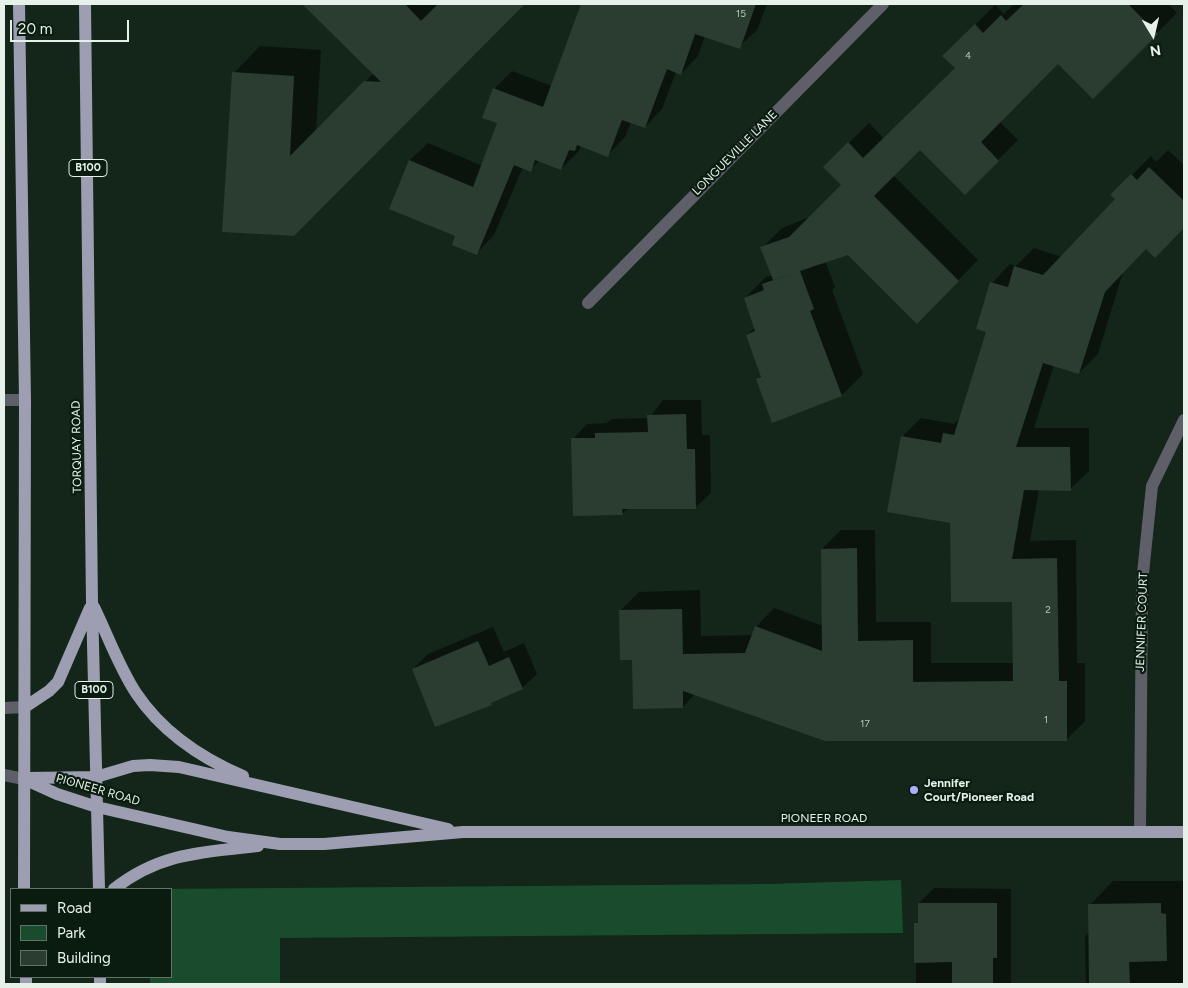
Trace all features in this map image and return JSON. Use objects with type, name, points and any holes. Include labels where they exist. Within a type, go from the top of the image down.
[{"type":"main road","points":[[19,4],[25,400],[24,888]]},
{"type":"main road","name":"TORQUAY ROAD","points":[[85,4],[92,603],[99,888]]},
{"type":"main road","points":[[25,707],[50,691],[58,682],[92,603]]},
{"type":"main road","points":[[92,603],[131,684],[158,718],[196,752],[231,771],[275,789]]},
{"type":"main road","name":"PIONEER ROAD","points":[[24,778],[96,777],[133,766],[158,764],[463,832]]},
{"type":"main road","name":"PIONEER ROAD","points":[[24,778],[57,794],[97,807],[228,836],[280,844],[324,844],[463,832],[1184,832]]},
{"type":"main road","points":[[115,888],[145,868],[174,857],[280,844]]},
{"type":"street","name":"LONGUEVILLE LANE","points":[[588,303],[883,4]]},
{"type":"street","points":[[4,400],[25,400]]},
{"type":"street","name":"JENNIFER COURT","points":[[1140,832],[1142,583],[1152,486],[1184,420]]},
{"type":"street","points":[[4,708],[25,707]]},
{"type":"street","points":[[4,775],[24,778]]},
{"type":"green space","points":[[901,880],[903,933],[280,938],[280,984],[150,984],[150,978],[172,978],[172,889],[769,884]]},
{"type":"building","points":[[302,4],[405,4],[421,21],[438,4],[525,4],[294,236],[222,232],[232,72],[294,76],[290,156],[364,81],[381,82]]},
{"type":"building","points":[[581,4],[756,4],[740,49],[695,34],[681,75],[667,69],[645,128],[622,120],[608,157],[577,145],[575,151],[569,150],[561,170],[535,160],[531,172],[514,165],[477,255],[452,245],[455,236],[389,209],[409,160],[473,187],[497,123],[482,118],[493,88],[543,107]]},
{"type":"building","points":[[1024,4],[1128,4],[1158,34],[1093,99],[1058,64],[981,142],[999,161],[965,195],[920,150],[874,196],[959,281],[917,324],[848,255],[773,280],[760,247],[789,237],[841,185],[823,167],[848,142],[863,158],[955,68],[942,56],[975,24],[983,33],[1001,15],[1006,21]]},
{"type":"building","points":[[1149,167],[1184,201],[1184,228],[1155,258],[1146,249],[1105,292],[1079,374],[1043,363],[1016,447],[1070,447],[1071,491],[1024,490],[1012,559],[1057,558],[1059,681],[1067,681],[1067,741],[825,741],[683,691],[683,708],[633,709],[632,660],[620,660],[619,610],[682,609],[683,654],[745,653],[755,626],[822,651],[821,549],[857,548],[858,641],[913,640],[913,682],[1013,681],[1012,602],[951,602],[950,523],[887,512],[901,436],[941,443],[943,433],[954,435],[986,332],[976,329],[990,282],[1008,287],[1014,266],[1043,275],[1115,199],[1110,195],[1131,174],[1137,180]]},
{"type":"building","points":[[800,271],[814,309],[810,311],[842,396],[772,423],[756,379],[761,377],[746,335],[755,331],[744,298],[764,290],[762,284]]},
{"type":"building","points":[[686,414],[687,449],[695,449],[696,509],[622,509],[623,515],[573,516],[571,438],[595,438],[595,433],[648,432],[647,415]]},
{"type":"building","points":[[478,641],[489,666],[509,657],[523,689],[491,703],[492,705],[435,727],[412,669]]},
{"type":"building","points":[[918,903],[997,903],[997,958],[993,958],[993,984],[952,984],[952,962],[914,963],[914,923],[918,923]]},
{"type":"building","points":[[1161,903],[1161,913],[1166,914],[1167,961],[1129,962],[1130,984],[1089,984],[1088,904]]},
{"type":"place","name":"Jennifer Court/Pioneer Road","points":[[914,790]]}]
